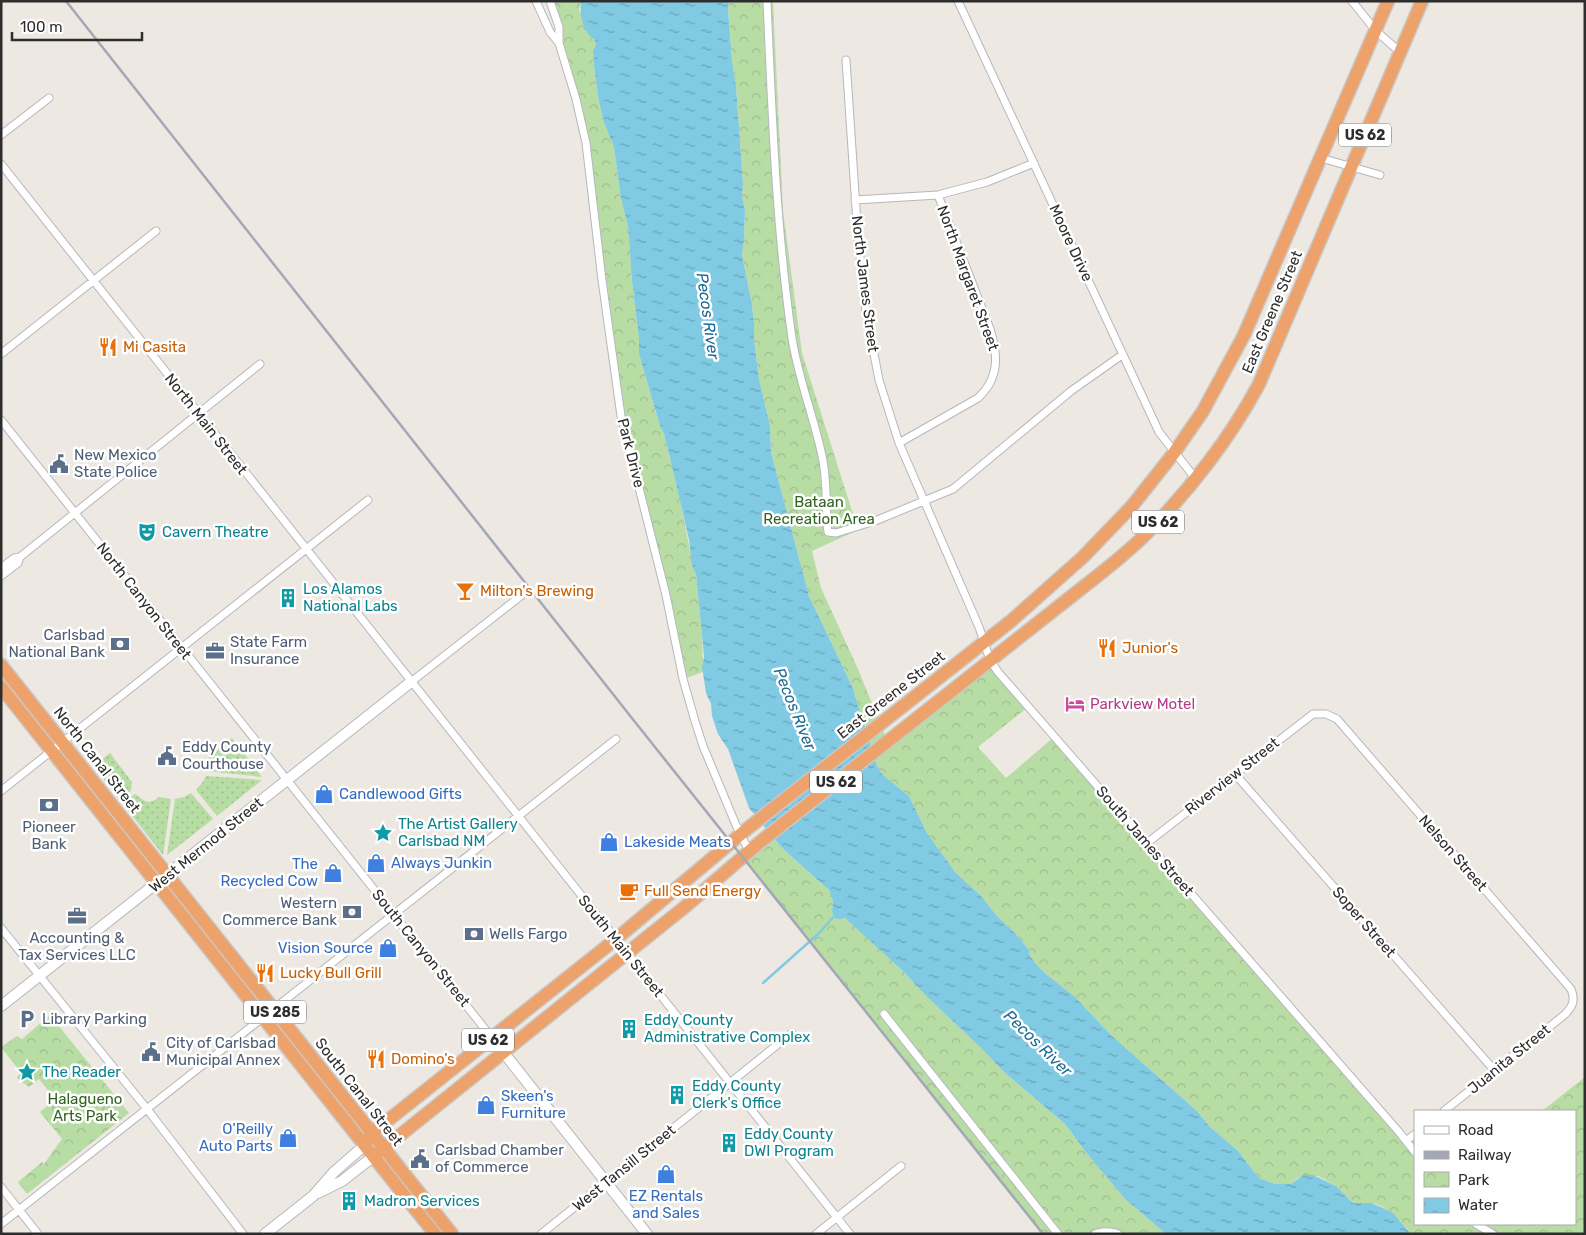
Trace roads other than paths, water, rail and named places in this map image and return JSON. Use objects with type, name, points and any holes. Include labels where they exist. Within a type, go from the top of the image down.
[{"type":"highway","name":"East Greene Street","points":[[616,939],[741,834],[984,642],[1069,570],[1132,506],[1174,453],[1203,411],[1244,335],[1388,1]]},
{"type":"highway","name":"East Greene Street","points":[[627,953],[686,906],[749,851],[1082,588],[1146,534],[1195,478],[1231,432],[1260,384],[1422,1]]},
{"type":"highway","points":[[1069,570],[1082,588]]},
{"type":"highway","name":"North Canal Street","points":[[1,665],[167,876]]},
{"type":"highway","name":"North Canal Street","points":[[1,687],[157,884]]},
{"type":"highway","name":"South Canal Street","points":[[167,876],[365,1145],[379,1152],[452,1234]]},
{"type":"highway","name":"South Canal Street","points":[[157,884],[372,1133],[379,1152],[436,1234]]},
{"type":"highway","name":"US 62","points":[[365,1145],[372,1133],[616,939]]},
{"type":"highway","name":"US 62","points":[[379,1152],[627,953]]},
{"type":"street","name":"Park Drive","points":[[536,1],[550,32],[559,43]]},
{"type":"street","name":"Park Drive","points":[[550,1],[559,27],[559,43],[576,99],[586,143],[602,280],[621,416],[666,595],[686,693],[703,746],[749,851]]},
{"type":"street","points":[[768,1],[778,211],[792,340],[822,457],[825,474],[827,529],[830,533],[856,528],[953,488],[1071,391],[1122,355]]},
{"type":"street","name":"Moore Drive","points":[[958,1],[1159,432],[1195,478]]},
{"type":"street","points":[[1352,1],[1376,31],[1400,52]]},
{"type":"street","name":"North James Street","points":[[846,60],[855,200],[872,346],[879,380],[899,443],[923,501]]},
{"type":"street","points":[[1,135],[49,98]]},
{"type":"street","points":[[1321,158],[1380,175]]},
{"type":"street","points":[[855,200],[938,195],[987,182],[1034,163]]},
{"type":"street","name":"North Main Street","points":[[1,164],[411,682]]},
{"type":"street","name":"North Margaret Street","points":[[899,443],[978,398],[991,381],[997,361],[990,329],[938,195]]},
{"type":"street","points":[[1,354],[156,231]]},
{"type":"street","points":[[1,568],[14,558],[20,557],[75,514],[260,364]]},
{"type":"street","name":"North Canyon Street","points":[[1,420],[286,781]]},
{"type":"street","points":[[1,791],[368,500]]},
{"type":"street","name":"South James Street","points":[[923,501],[979,627],[990,660],[998,672],[1407,1140],[1414,1150]]},
{"type":"street","points":[[1,576],[18,563],[20,557]]},
{"type":"street","points":[[411,682],[522,595]]},
{"type":"street","name":"West Mermod Street","points":[[1,1006],[411,682]]},
{"type":"street","name":"South Main Street","points":[[411,682],[850,1234]]},
{"type":"street","name":"Riverview Street","points":[[1147,843],[1306,719],[1313,714],[1320,713]]},
{"type":"street","name":"Nelson Street","points":[[1320,713],[1337,719],[1571,989],[1574,996],[1573,1004]]},
{"type":"street","points":[[1,1224],[616,739]]},
{"type":"street","name":"Soper Street","points":[[1235,774],[1494,1070]]},
{"type":"street","name":"South Canyon Street","points":[[286,781],[394,914],[647,1234]]},
{"type":"street","points":[[1,928],[147,1109],[243,1234]]},
{"type":"street","name":"Juanita Street","points":[[1445,1110],[1562,1016],[1573,1004]]},
{"type":"street","points":[[884,1014],[1058,1234]]},
{"type":"street","name":"West Tansill Street","points":[[541,1234],[792,1033]]},
{"type":"street","points":[[1407,1140],[1414,1135]]},
{"type":"street","points":[[265,1234],[313,1196],[334,1172],[365,1145]]},
{"type":"street","points":[[313,1196],[342,1181],[379,1152]]},
{"type":"street","points":[[816,1234],[901,1166]]},
{"type":"street","points":[[1,1187],[38,1234]]},
{"type":"street","points":[[1478,1225],[1493,1234]]},
{"type":"street","points":[[1095,1234],[1098,1232],[1114,1232],[1118,1234]]},
{"type":"water","name":"Pecos River","points":[[581,1],[729,1],[728,10],[743,184],[742,196],[745,210],[742,255],[752,305],[759,379],[770,426],[771,452],[809,596],[852,686],[877,766],[883,775],[909,796],[927,833],[955,872],[981,896],[997,916],[1016,934],[1029,950],[1030,956],[1035,963],[1075,997],[1112,1036],[1197,1111],[1209,1126],[1238,1151],[1259,1178],[1275,1184],[1291,1184],[1303,1175],[1313,1175],[1336,1186],[1353,1203],[1371,1203],[1393,1213],[1411,1234],[1166,1234],[1125,1199],[1084,1150],[1066,1125],[1004,1072],[903,971],[845,918],[836,919],[832,912],[833,900],[830,891],[782,848],[749,808],[728,749],[718,734],[712,716],[711,704],[706,693],[702,666],[704,657],[696,574],[664,434],[639,354],[628,226],[621,199],[614,147],[604,123],[599,102],[593,51],[596,44],[585,28]]},
{"type":"waterway","points":[[763,983],[818,934],[837,913]]},
{"type":"railway","points":[[66,1],[635,722],[1043,1234]]},
{"type":"place","name":"Mi Casita","points":[[108,347]]},
{"type":"place","name":"New Mexico State Police","points":[[59,464]]},
{"type":"place","name":"Cavern Theatre","points":[[147,532]]},
{"type":"place","name":"Milton's Brewing","points":[[465,591]]},
{"type":"place","name":"Los Alamos National Labs","points":[[288,598]]},
{"type":"place","name":"Carlsbad National Bank","points":[[120,644]]},
{"type":"place","name":"Junior's","points":[[1107,648]]},
{"type":"place","name":"State Farm Insurance","points":[[215,651]]},
{"type":"place","name":"Parkview Motel","points":[[1075,704]]},
{"type":"place","name":"Eddy County Courthouse","points":[[167,756]]},
{"type":"place","name":"Candlewood Gifts","points":[[324,794]]},
{"type":"place","name":"Pioneer Bank","points":[[49,805]]},
{"type":"place","name":"The Artist Gallery Carlsbad NM","points":[[383,833]]},
{"type":"place","name":"Lakeside Meats","points":[[609,842]]},
{"type":"place","name":"Always Junkin","points":[[376,863]]},
{"type":"place","name":"The Recycled Cow","points":[[333,873]]},
{"type":"place","name":"Full Send Energy","points":[[629,891]]},
{"type":"place","name":"Western Commerce Bank","points":[[352,912]]},
{"type":"place","name":"Accounting & Tax Services LLC","points":[[77,916]]},
{"type":"place","name":"Wells Fargo","points":[[474,934]]},
{"type":"place","name":"Vision Source","points":[[388,948]]},
{"type":"place","name":"Lucky Bull Grill","points":[[265,973]]},
{"type":"place","name":"Library Parking","points":[[27,1019]]},
{"type":"place","name":"Eddy County Administrative Complex","points":[[629,1029]]},
{"type":"place","name":"City of Carlsbad Municipal Annex","points":[[151,1052]]},
{"type":"place","name":"Domino's","points":[[376,1059]]},
{"type":"place","name":"The Reader","points":[[27,1072]]},
{"type":"place","name":"Eddy County Clerk's Office","points":[[677,1095]]},
{"type":"place","name":"Skeen's Furniture","points":[[486,1105]]},
{"type":"place","name":"O'Reilly Auto Parts","points":[[288,1138]]},
{"type":"place","name":"Eddy County DWI Program","points":[[729,1143]]},
{"type":"place","name":"Carlsbad Chamber of Commerce","points":[[420,1159]]},
{"type":"place","name":"EZ Rentals and Sales","points":[[666,1174]]},
{"type":"place","name":"Madron Services","points":[[349,1201]]},
{"type":"park label","name":"Bataan Recreation Area","points":[[819,510]]},
{"type":"park label","name":"Halagueno Arts Park","points":[[85,1108]]}]
